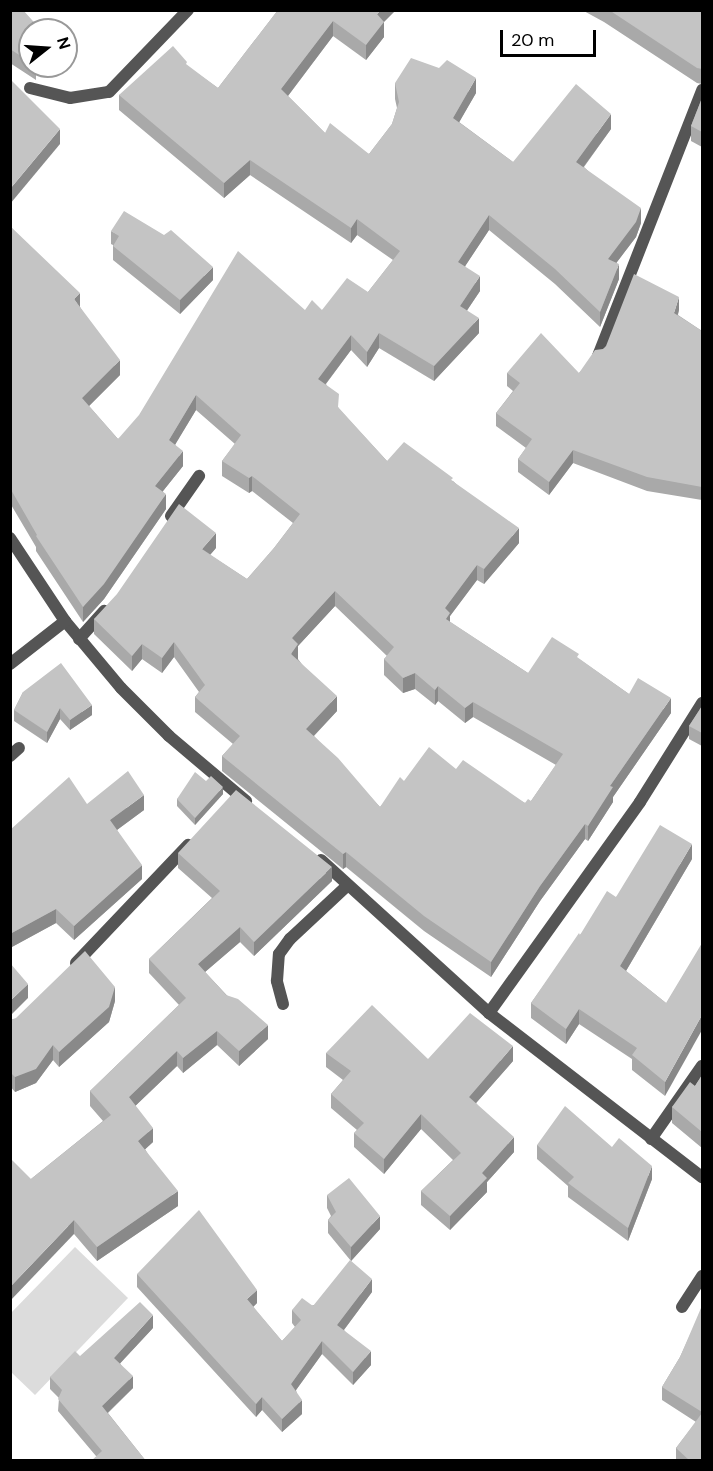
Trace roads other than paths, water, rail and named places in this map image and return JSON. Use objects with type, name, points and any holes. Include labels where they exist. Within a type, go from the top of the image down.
[{"type":"street","points":[[30,88],[70,98],[109,92],[188,10]]},
{"type":"street","points":[[598,356],[702,90]]},
{"type":"street","points":[[165,525],[199,476]]},
{"type":"street","points":[[10,538],[65,621],[121,688],[231,797],[253,807]]},
{"type":"street","points":[[79,639],[110,604]]},
{"type":"street","points":[[10,664],[65,621]]},
{"type":"street","points":[[489,1013],[640,802],[702,703]]},
{"type":"street","points":[[66,973],[114,927],[197,835]]},
{"type":"street","points":[[306,849],[489,1013],[702,1177]]},
{"type":"street","points":[[283,1004],[277,981],[279,954],[290,939],[348,885]]},
{"type":"street","points":[[651,1139],[702,1066]]},
{"type":"street","points":[[682,1307],[702,1276]]}]
